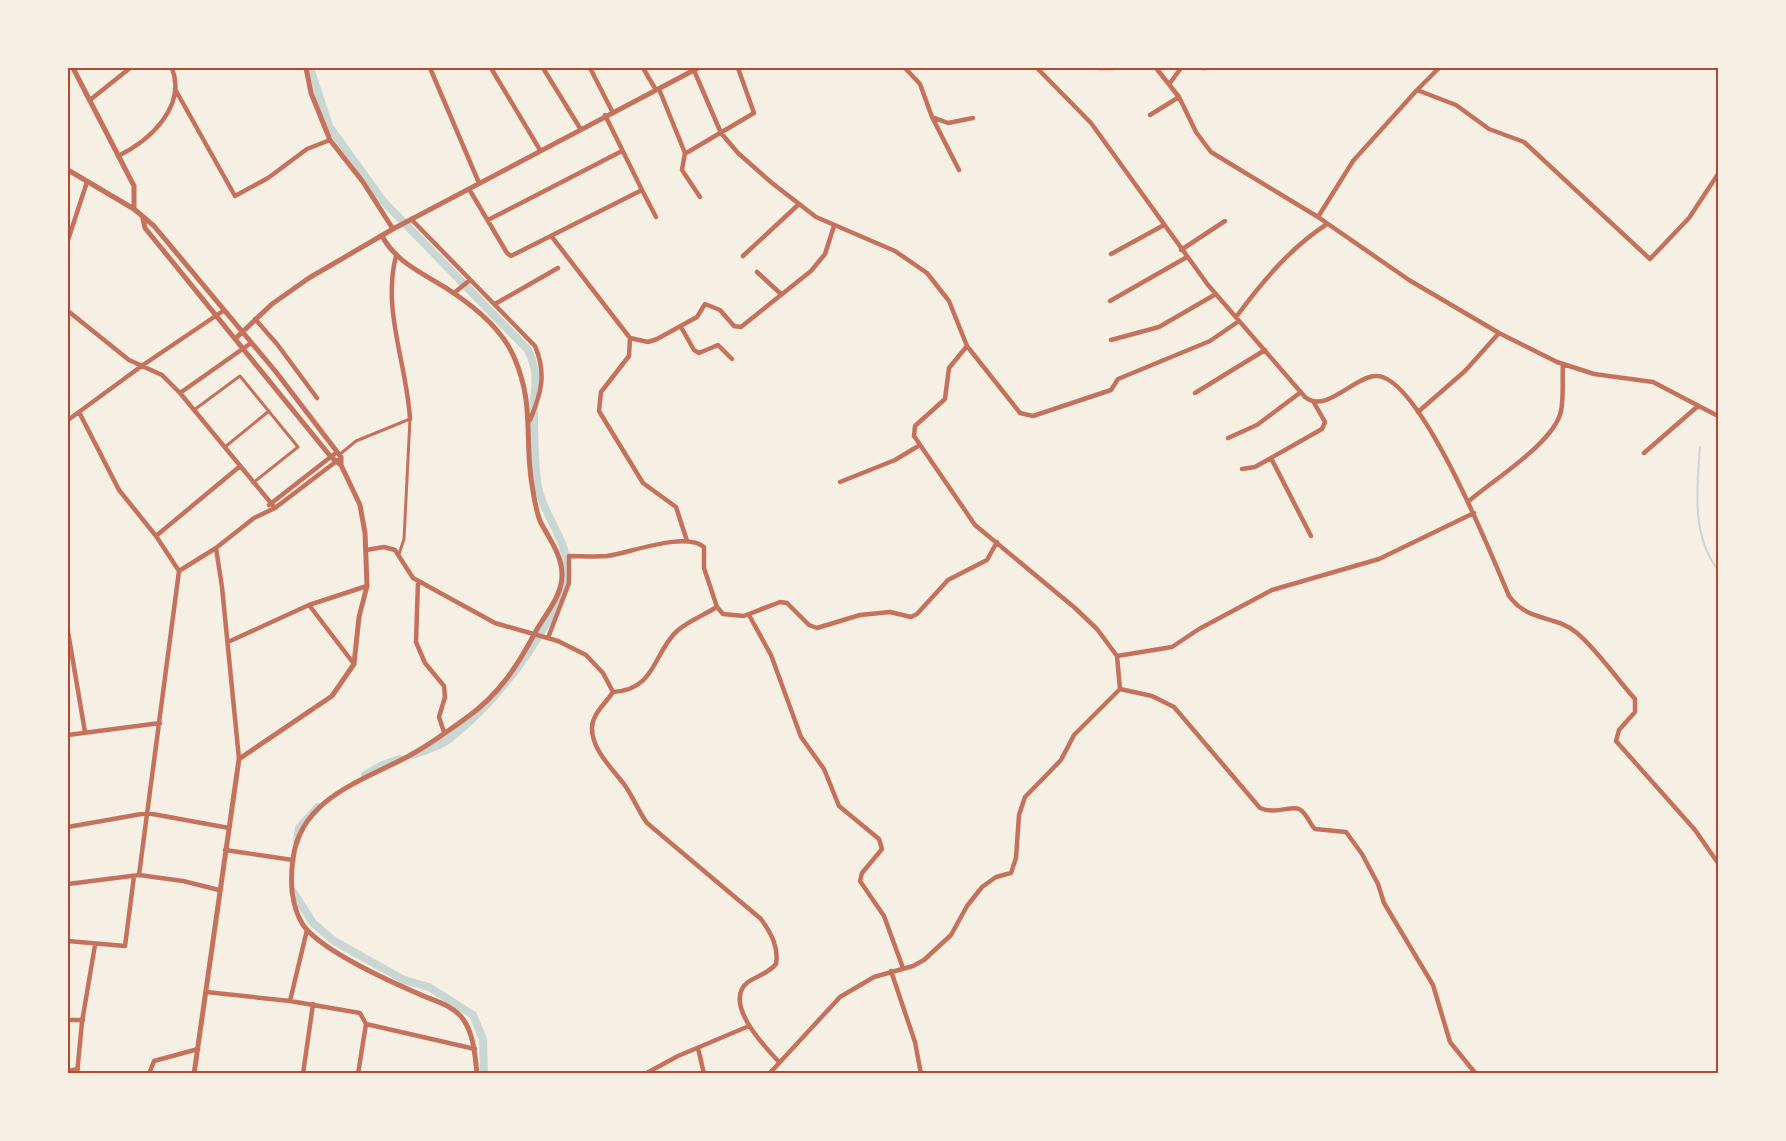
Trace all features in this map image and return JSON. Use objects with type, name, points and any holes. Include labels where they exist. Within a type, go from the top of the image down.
[{"type":"street","points":[[73,68],[134,186],[134,209]]},
{"type":"street","points":[[90,100],[130,68]]},
{"type":"street","points":[[172,68],[175,89],[231,193],[235,196],[241,195],[301,152],[330,140]]},
{"type":"street","points":[[306,68],[311,93],[330,140],[363,182],[393,229]]},
{"type":"street","points":[[430,68],[479,183]]},
{"type":"street","points":[[491,68],[540,150]]},
{"type":"street","points":[[543,68],[580,128]]},
{"type":"street","points":[[590,68],[612,111]]},
{"type":"street","points":[[643,68],[658,90],[685,153],[682,170],[700,197]]},
{"type":"street","points":[[235,339],[255,319],[309,278],[411,219],[612,111],[658,90],[695,68],[721,133],[738,153],[816,217],[895,251],[927,273],[949,301],[967,346],[1020,413],[1033,416],[1111,390],[1118,379],[1210,341],[1238,319],[1278,266],[1301,243],[1327,224]]},
{"type":"street","points":[[685,153],[754,112],[738,68]]},
{"type":"street","points":[[905,68],[920,84],[932,117],[959,170]]},
{"type":"street","points":[[1037,68],[1091,123],[1187,258],[1301,392],[1313,401],[1325,422],[1322,429],[1255,467],[1242,469]]},
{"type":"street","points":[[1099,68],[1113,68]]},
{"type":"street","points":[[1156,68],[1170,83],[1196,132],[1211,152],[1318,217],[1409,280],[1499,333],[1563,364],[1594,374],[1647,380],[1719,416]]},
{"type":"street","points":[[1170,83],[1180,68]]},
{"type":"street","points":[[1318,217],[1353,161],[1439,68]]},
{"type":"street","points":[[117,157],[150,136],[160,126],[169,110],[175,89]]},
{"type":"street","points":[[1417,90],[1456,105],[1489,129],[1524,142],[1650,259],[1689,218],[1719,174]]},
{"type":"street","points":[[1150,116],[1179,97]]},
{"type":"street","points":[[605,115],[656,217]]},
{"type":"street","points":[[932,117],[948,123],[973,118]]},
{"type":"street","points":[[488,220],[622,151]]},
{"type":"street","points":[[68,170],[134,209],[154,226],[251,343],[339,455],[338,464],[179,571]]},
{"type":"street","points":[[68,240],[87,182]]},
{"type":"street","points":[[469,189],[507,253],[516,256],[642,189]]},
{"type":"street","points":[[743,256],[799,204]]},
{"type":"street","points":[[143,219],[145,228],[338,464],[360,505],[366,550],[367,586],[359,617],[354,664],[332,696],[239,759]]},
{"type":"street","points":[[411,219],[535,346],[543,367],[540,396],[530,420]]},
{"type":"street","points":[[1181,250],[1224,221]]},
{"type":"street","points":[[1111,254],[1164,225]]},
{"type":"street","points":[[552,237],[630,338],[648,342],[681,327],[696,317],[701,308],[708,304],[720,310],[734,326],[741,327],[812,272],[829,245],[834,226]]},
{"type":"street","points":[[382,236],[396,256],[454,293],[489,322],[511,350],[525,389],[530,420],[533,489],[540,522],[558,552],[562,577],[560,591],[514,672],[502,687],[468,717],[409,756],[354,782],[316,809],[299,834],[293,860],[294,902],[308,930],[340,954],[457,1012],[470,1032],[475,1049],[477,1074]]},
{"type":"street","points":[[396,256],[391,274],[395,325],[409,396],[410,419],[404,539],[399,554]]},
{"type":"street","points":[[1110,301],[1187,258]]},
{"type":"street","points":[[495,304],[558,268]]},
{"type":"street","points":[[757,272],[781,294]]},
{"type":"street","points":[[454,293],[470,280]]},
{"type":"street","points":[[1112,340],[1159,327],[1216,294]]},
{"type":"street","points":[[68,311],[129,360],[162,375],[180,393],[275,508]]},
{"type":"street","points":[[68,420],[143,365],[224,311]]},
{"type":"street","points":[[255,319],[278,344],[317,398]]},
{"type":"street","points":[[681,327],[694,350],[699,353],[718,345],[732,358]]},
{"type":"street","points":[[1418,412],[1465,371],[1499,333]]},
{"type":"street","points":[[630,338],[629,356],[601,392],[599,411],[643,483],[676,507],[687,542]]},
{"type":"street","points":[[180,393],[251,343]]},
{"type":"street","points":[[967,346],[950,368],[945,399],[913,430],[920,445],[975,525],[1076,608],[1097,629],[1117,656],[1120,689]]},
{"type":"street","points":[[1195,393],[1265,350]]},
{"type":"street","points":[[1468,501],[1529,453],[1555,427],[1561,412],[1563,364]]},
{"type":"street","points":[[194,410],[240,376],[269,411],[298,447],[254,483]]},
{"type":"street","points":[[1313,401],[1328,399],[1367,378],[1384,376],[1397,384],[1418,412],[1468,501],[1509,596],[1518,607],[1534,616],[1576,632],[1635,699],[1635,711],[1619,730],[1616,741],[1695,830],[1719,863]]},
{"type":"street","points":[[1228,438],[1257,424],[1301,392]]},
{"type":"street","points":[[1644,453],[1698,406]]},
{"type":"street","points":[[224,448],[269,411]]},
{"type":"street","points":[[68,941],[125,946],[160,723],[179,571],[156,536],[119,490],[79,412]]},
{"type":"street","points":[[267,510],[270,502],[356,441],[410,419]]},
{"type":"street","points":[[840,482],[895,460],[920,445]]},
{"type":"street","points":[[1270,458],[1311,537]]},
{"type":"street","points":[[156,536],[239,467]]},
{"type":"street","points":[[401,484],[407,484]]},
{"type":"street","points":[[1117,656],[1172,647],[1199,629],[1272,590],[1379,559],[1474,513]]},
{"type":"street","points":[[548,638],[569,583],[569,556],[607,556],[687,542],[704,547],[704,568],[717,607],[723,614],[750,615],[780,602],[791,604],[803,621],[818,628],[860,615],[890,612],[911,617],[922,610],[948,580],[987,561],[997,542]]},
{"type":"street","points":[[366,550],[384,547],[399,554],[408,573],[418,581],[495,623],[570,646],[596,663],[613,692]]},
{"type":"street","points":[[194,1074],[239,759],[216,548]]},
{"type":"street","points":[[418,581],[416,642],[425,663],[444,686],[445,697],[439,717],[444,732]]},
{"type":"street","points":[[228,642],[309,604],[367,586]]},
{"type":"street","points":[[309,604],[354,664]]},
{"type":"street","points":[[613,692],[622,692],[643,681],[651,673],[677,631],[717,607]]},
{"type":"street","points":[[750,615],[771,656],[801,737],[824,769],[838,806],[871,832],[881,843],[882,849],[862,873],[861,881],[884,916],[903,968]]},
{"type":"street","points":[[68,632],[85,732]]},
{"type":"street","points":[[769,1074],[840,997],[874,977],[924,960],[951,935],[967,906],[982,887],[996,877],[1011,873],[1016,858],[1019,815],[1025,797],[1060,760],[1074,735],[1120,689]]},
{"type":"street","points":[[1120,689],[1152,696],[1174,706],[1260,808],[1275,812],[1296,808],[1302,810],[1315,829],[1346,832],[1378,884],[1384,903],[1432,985],[1450,1042],[1476,1074]]},
{"type":"street","points":[[613,692],[596,714],[592,727],[593,738],[606,761],[628,790],[638,810],[647,823],[762,919],[770,932],[775,946],[776,964],[747,983],[739,995],[749,1026],[778,1062]]},
{"type":"street","points":[[68,735],[160,723]]},
{"type":"street","points":[[68,827],[147,813],[229,828]]},
{"type":"street","points":[[225,850],[293,860]]},
{"type":"street","points":[[68,884],[137,875],[183,881],[219,890]]},
{"type":"street","points":[[290,1001],[308,930]]},
{"type":"street","points":[[68,1071],[77,1071],[82,1020],[95,945]]},
{"type":"street","points":[[891,971],[915,1042],[921,1074]]},
{"type":"street","points":[[206,992],[313,1004],[360,1013],[366,1024],[358,1074]]},
{"type":"street","points":[[303,1074],[313,1004]]},
{"type":"street","points":[[68,1020],[82,1020]]},
{"type":"street","points":[[366,1024],[475,1049]]},
{"type":"street","points":[[645,1074],[749,1026]]},
{"type":"street","points":[[698,1048],[704,1074]]},
{"type":"street","points":[[149,1074],[154,1061],[198,1049]]},
{"type":"waterway","points":[[310,68],[329,126],[383,201],[528,350],[536,381],[534,437],[537,480],[543,502],[562,544],[567,566],[565,586],[557,605],[506,683],[465,726],[449,739],[436,747],[412,755]]},
{"type":"waterway","points":[[1700,447],[1697,495],[1700,527],[1703,542],[1718,570]]},
{"type":"waterway","points":[[365,775],[382,765],[400,759]]},
{"type":"waterway","points":[[297,841],[299,828],[318,807]]},
{"type":"waterway","points":[[293,892],[313,923],[334,941],[404,980],[429,987],[473,1015],[483,1039],[484,1074]]}]
